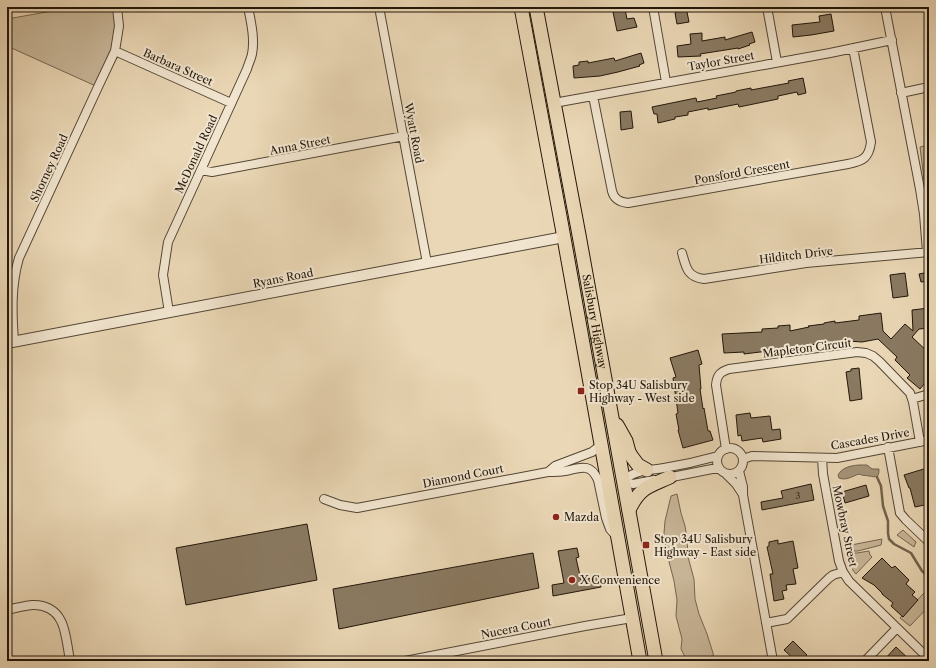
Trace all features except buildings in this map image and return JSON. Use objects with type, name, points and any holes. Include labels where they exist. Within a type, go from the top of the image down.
[{"type":"main road","name":"Salisbury Highway","points":[[521,7],[640,661]]},
{"type":"main road","name":"Salisbury Highway","points":[[536,7],[656,661]]},
{"type":"main road","points":[[540,107],[554,103]]},
{"type":"main road","points":[[564,237],[579,235]]},
{"type":"main road","points":[[611,414],[626,441],[632,457],[638,465],[647,470]]},
{"type":"main road","points":[[604,464],[612,473],[623,481],[618,491],[618,497],[627,544],[624,572]]},
{"type":"main road","points":[[629,510],[634,500],[642,490],[670,477]]},
{"type":"street","name":"Shorney Road","points":[[11,342],[12,301],[19,258],[94,94],[115,52],[120,26],[117,7]]},
{"type":"street","name":"McDonald Road","points":[[169,312],[163,276],[168,242],[247,70],[252,54],[253,44],[253,34],[248,7]]},
{"type":"street","name":"Wyatt Road","points":[[379,7],[427,263]]},
{"type":"street","points":[[653,7],[666,82]]},
{"type":"street","points":[[767,7],[777,62]]},
{"type":"street","points":[[885,7],[924,214],[928,252]]},
{"type":"street","name":"Taylor Street","points":[[554,103],[892,40]]},
{"type":"street","name":"Ponsford Crescent","points":[[593,96],[613,196],[622,203],[859,162],[866,157],[870,149],[871,142],[852,48]]},
{"type":"street","name":"Barbara Street","points":[[115,52],[231,104]]},
{"type":"street","points":[[901,93],[929,88]]},
{"type":"street","name":"Anna Street","points":[[201,170],[212,172],[404,136]]},
{"type":"street","name":"Ryans Road","points":[[11,342],[564,237]]},
{"type":"street","name":"Hilditch Drive","points":[[682,253],[687,269],[691,274],[696,278],[704,279],[806,263],[928,252]]},
{"type":"street","name":"Mapleton Circuit","points":[[726,449],[716,385],[717,379],[723,371],[857,352],[873,356],[910,393],[920,442]]},
{"type":"street","points":[[912,399],[929,394]]},
{"type":"street","name":"Cascades Drive","points":[[743,460],[752,456],[837,458],[929,440]]},
{"type":"street","name":"Diamond Court","points":[[324,499],[340,505],[357,508],[548,472],[555,466],[592,452],[601,445]]},
{"type":"street","points":[[888,447],[900,513],[929,542]]},
{"type":"street","points":[[730,448],[740,452],[743,460],[743,464],[739,471],[733,474],[712,469],[633,484],[623,481],[630,475],[647,470],[709,459],[718,456],[720,453],[730,448]]},
{"type":"street","points":[[718,456],[717,460],[722,471],[736,484],[743,495]]},
{"type":"street","name":"Mowbray Street","points":[[822,458],[823,474],[839,561],[843,572],[849,581],[929,659]]},
{"type":"street","points":[[548,472],[564,471],[580,467],[587,468],[592,471],[598,480],[606,518],[610,529],[618,538]]},
{"type":"street","points":[[739,471],[773,661]]},
{"type":"street","points":[[766,623],[787,619],[829,578],[843,572]]},
{"type":"street","points":[[7,610],[34,605],[42,606],[55,613],[61,620],[64,628],[70,661]]},
{"type":"street","name":"Nucera Court","points":[[405,661],[632,618]]},
{"type":"street","points":[[865,661],[897,628]]},
{"type":"shaded area","points":[[75,7],[117,7],[115,51],[98,87],[7,46],[7,19]]},
{"type":"shaded area","points":[[929,145],[929,187],[925,188],[920,147]]},
{"type":"shaded area","points":[[867,465],[872,469],[879,469],[878,476],[874,477],[859,474],[847,479],[839,478],[838,475],[845,468]]},
{"type":"shaded area","points":[[677,494],[685,526],[688,557],[694,579],[695,599],[713,653],[714,661],[687,661],[681,649],[682,639],[676,616],[677,600],[666,550],[664,533],[665,521],[671,496]]},
{"type":"shaded area","points":[[903,530],[916,542],[914,547],[897,535]]},
{"type":"shaded area","points":[[882,539],[881,545],[858,551],[848,551],[846,546]]},
{"type":"shaded area","points":[[869,551],[872,557],[856,574],[849,562],[848,553]]},
{"type":"shaded area","points":[[925,592],[929,595],[929,606],[910,626],[900,618]]},
{"type":"waterway","points":[[877,477],[881,486],[883,506],[888,521],[889,539],[894,544],[911,553],[922,571],[929,577]]},
{"type":"place","name":"Stop 34U Salisbury Highway - West side","points":[[581,391]]},
{"type":"place","name":"Mazda","points":[[556,517]]},
{"type":"place","name":"Stop 34U Salisbury Highway - East side","points":[[646,545]]},
{"type":"place","name":"X Convenience","points":[[572,580]]}]
